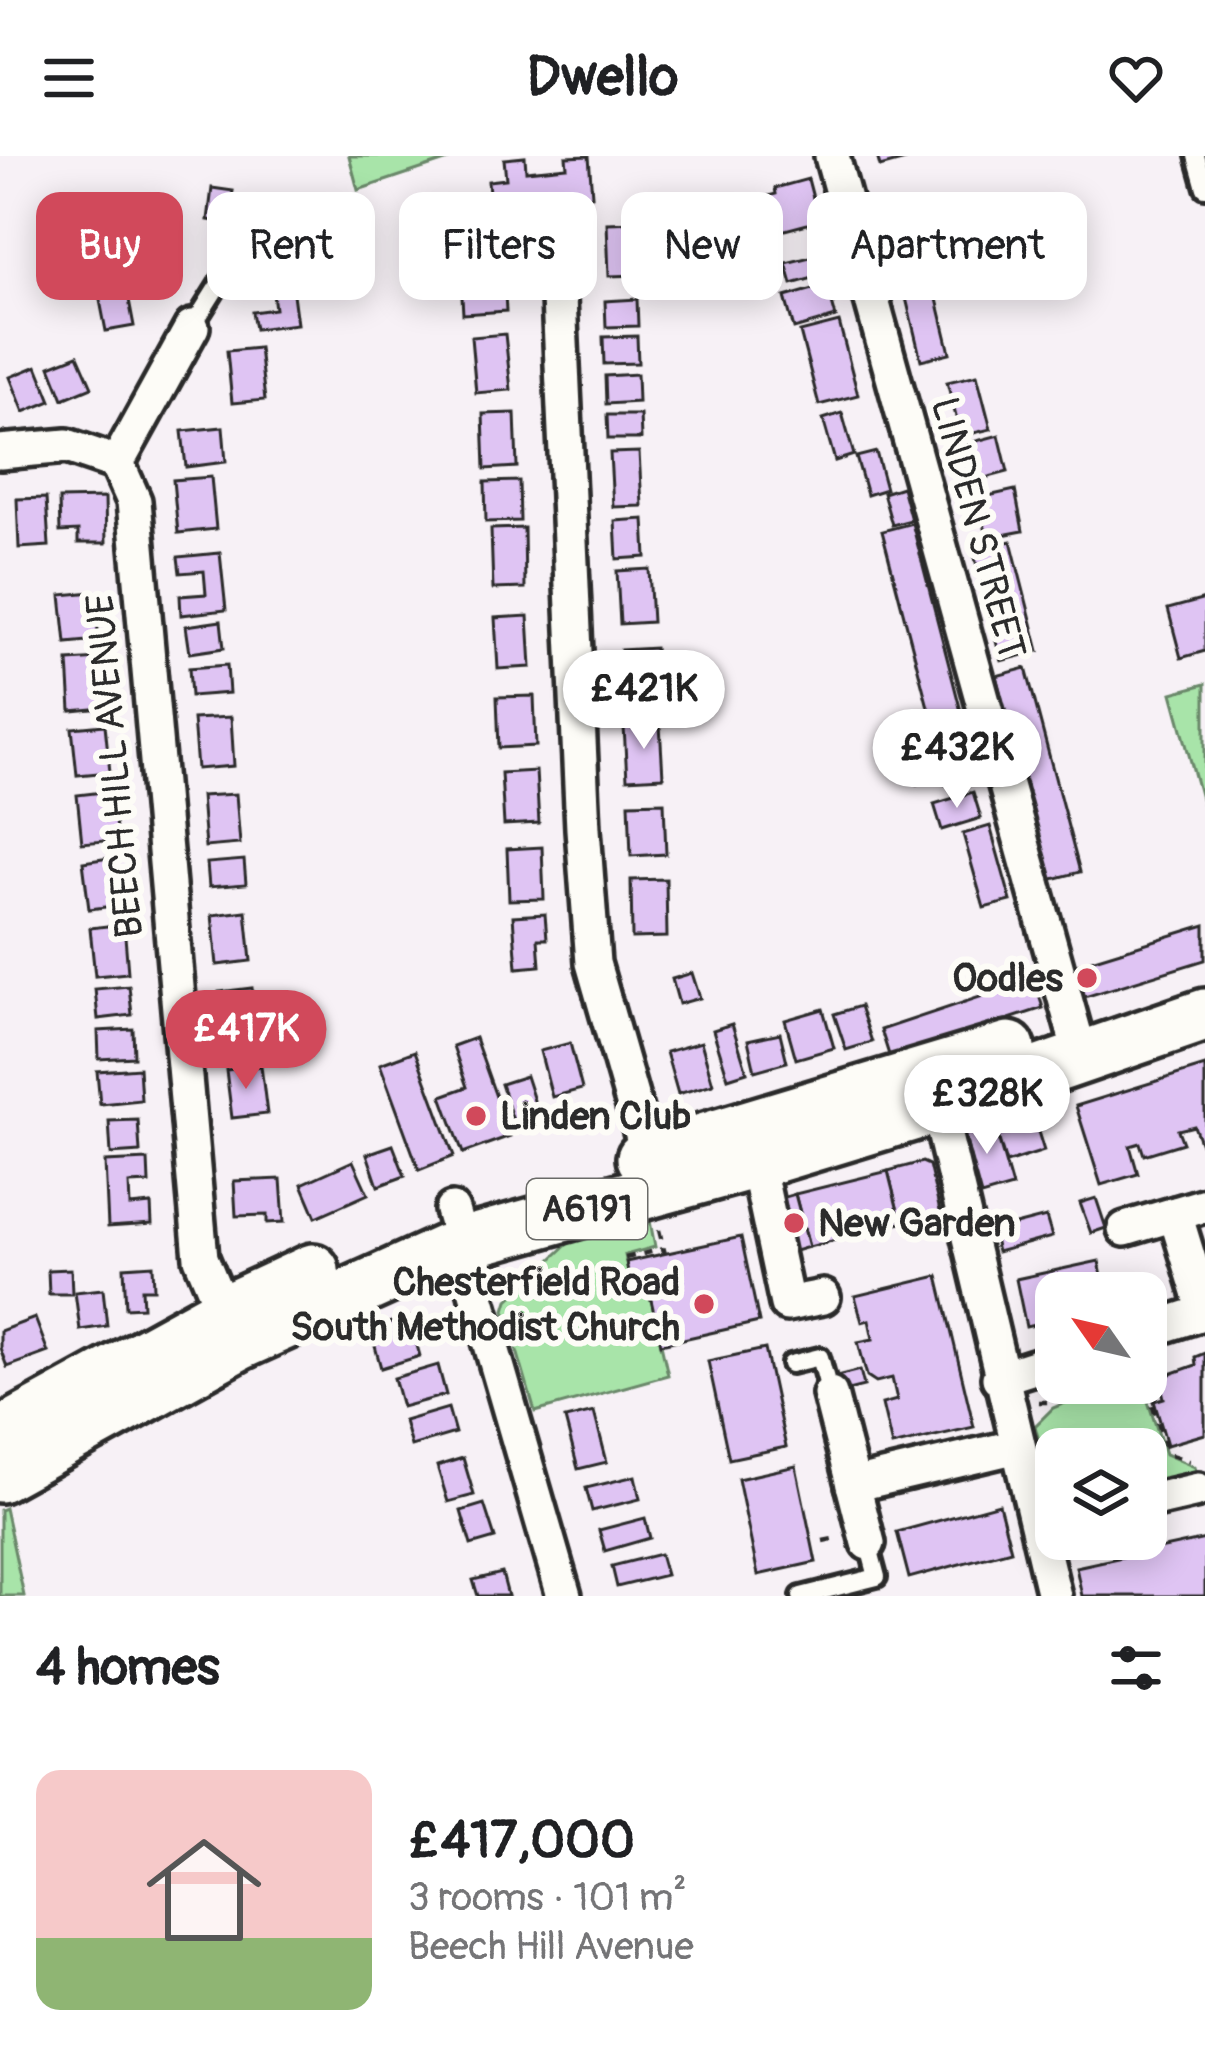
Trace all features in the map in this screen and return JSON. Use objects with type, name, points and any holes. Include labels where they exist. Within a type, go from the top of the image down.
[{"type":"main road","name":"A6191","points":[[1078,1044],[1205,983]]},
{"type":"main road","name":"A6191","points":[[0,1434],[457,1227],[653,1173],[1078,1044],[1205,1015]]},
{"type":"main road","name":"A6191","points":[[653,1173],[757,1162],[933,1089]]},
{"type":"main road","name":"A6191","points":[[0,1476],[230,1328]]},
{"type":"street","name":"LINDEN STREET","points":[[832,156],[1078,1044]]},
{"type":"street","points":[[559,300],[593,963],[653,1173]]},
{"type":"street","points":[[0,452],[67,446],[117,463],[192,327]]},
{"type":"street","name":"BEECH HILL AVENUE","points":[[117,463],[134,501],[201,1258],[230,1328]]},
{"type":"street","points":[[933,1089],[1011,1389],[1018,1446],[1035,1493]]},
{"type":"street","points":[[757,1162],[787,1304],[823,1297]]},
{"type":"street","points":[[1125,1229],[1190,1210],[1205,1312],[1167,1324]]},
{"type":"street","points":[[457,1227],[564,1596]]},
{"type":"street","points":[[1011,1389],[1035,1374]]},
{"type":"street","points":[[830,1394],[868,1543]]},
{"type":"street","points":[[853,1485],[1018,1446]]},
{"type":"street","points":[[1167,1492],[1198,1477]]},
{"type":"street","points":[[1050,1560],[1054,1596]]},
{"type":"lane","points":[[1196,156],[1205,188]]},
{"type":"lane","points":[[192,327],[209,300]]},
{"type":"lane","points":[[791,1364],[820,1357],[830,1394]]},
{"type":"lane","points":[[801,1596],[877,1577],[868,1543]]},
{"type":"path","points":[[626,1258],[664,1250]]},
{"type":"path","points":[[1011,1389],[1035,1396]]},
{"type":"path","points":[[1152,1404],[1168,1454],[1198,1477]]},
{"type":"green space","points":[[349,156],[460,156],[358,190]]},
{"type":"green space","points":[[1205,684],[1205,813],[1172,693]]},
{"type":"green space","points":[[649,1216],[655,1247],[625,1255],[631,1285],[647,1282],[668,1375],[535,1412],[505,1310],[508,1300],[574,1238]]},
{"type":"green space","points":[[1149,1404],[1157,1428],[1036,1428],[1053,1408]]},
{"type":"green space","points":[[1167,1455],[1195,1467],[1197,1474],[1167,1481]]},
{"type":"green space","points":[[5,1508],[24,1596],[0,1596],[0,1510]]},
{"type":"building","points":[[589,156],[592,192],[489,192],[488,181],[506,179],[504,159],[525,157],[526,171],[567,167],[566,157]]},
{"type":"building","points":[[877,156],[920,156],[880,167]]},
{"type":"building","points":[[808,179],[811,192],[807,192],[807,224],[783,231],[783,192],[775,188]]},
{"type":"building","points":[[607,223],[621,223],[621,276],[609,276]]},
{"type":"building","points":[[807,258],[807,280],[792,284],[786,263]]},
{"type":"building","points":[[807,291],[807,300],[831,300],[836,317],[794,329],[785,297]]},
{"type":"building","points":[[100,300],[129,300],[134,326],[106,331]]},
{"type":"building","points":[[274,300],[294,300],[297,324],[255,329],[252,312],[275,309]]},
{"type":"building","points":[[462,300],[505,300],[506,311],[463,314]]},
{"type":"building","points":[[637,300],[638,326],[606,327],[605,301]]},
{"type":"building","points":[[907,300],[937,300],[950,353],[921,360]]},
{"type":"building","points":[[839,322],[858,395],[819,405],[800,332]]},
{"type":"building","points":[[505,334],[511,390],[476,393],[471,337]]},
{"type":"building","points":[[637,336],[638,363],[604,364],[603,337]]},
{"type":"building","points":[[259,348],[265,400],[232,403],[227,351]]},
{"type":"building","points":[[78,355],[92,387],[63,399],[50,366]]},
{"type":"building","points":[[37,366],[51,401],[24,412],[10,377]]},
{"type":"building","points":[[637,374],[638,402],[606,404],[605,376]]},
{"type":"building","points":[[977,375],[991,429],[961,436],[947,382]]},
{"type":"building","points":[[515,413],[517,467],[485,469],[483,414]]},
{"type":"building","points":[[842,413],[854,455],[835,461],[823,419]]},
{"type":"building","points":[[607,415],[640,415],[641,439],[608,439]]},
{"type":"building","points":[[223,427],[226,462],[186,467],[182,431]]},
{"type":"building","points":[[999,435],[1008,472],[974,481],[965,444]]},
{"type":"building","points":[[639,452],[642,506],[613,507],[610,453]]},
{"type":"building","points":[[876,452],[886,489],[867,495],[856,457]]},
{"type":"building","points":[[211,477],[216,529],[178,533],[173,480]]},
{"type":"building","points":[[519,481],[520,521],[486,522],[485,482]]},
{"type":"building","points":[[902,487],[911,520],[892,525],[883,493]]},
{"type":"building","points":[[1015,490],[1023,531],[987,538],[979,498]]},
{"type":"building","points":[[46,498],[49,546],[19,548],[17,499]]},
{"type":"building","points":[[105,498],[106,543],[78,543],[78,531],[60,532],[59,499]]},
{"type":"building","points":[[644,519],[646,557],[617,559],[615,521]]},
{"type":"building","points":[[912,523],[970,746],[940,753],[882,531]]},
{"type":"building","points":[[524,528],[525,588],[493,589],[491,529]]},
{"type":"building","points":[[1011,541],[1039,651],[1001,661],[973,550]]},
{"type":"building","points":[[220,553],[226,610],[181,615],[180,596],[206,594],[204,571],[180,573],[178,557]]},
{"type":"building","points":[[649,569],[652,622],[620,624],[617,571]]},
{"type":"building","points":[[94,592],[99,640],[66,643],[61,595]]},
{"type":"building","points":[[1205,599],[1205,651],[1181,658],[1168,609]]},
{"type":"building","points":[[528,616],[531,667],[498,669],[495,618]]},
{"type":"building","points":[[221,621],[224,648],[190,653],[186,626]]},
{"type":"building","points":[[655,648],[658,699],[624,701],[621,650]]},
{"type":"building","points":[[101,659],[104,708],[71,711],[68,661]]},
{"type":"building","points":[[227,665],[229,693],[191,696],[189,668]]},
{"type":"building","points":[[1026,668],[1080,872],[1049,880],[996,676]]},
{"type":"building","points":[[534,696],[536,746],[499,748],[497,697]]},
{"type":"building","points":[[231,717],[234,766],[197,769],[193,719]]},
{"type":"building","points":[[105,725],[110,772],[77,775],[72,728]]},
{"type":"building","points":[[660,725],[663,777],[627,779],[624,727]]},
{"type":"building","points":[[965,749],[972,776],[945,784],[943,776],[917,784],[912,765]]},
{"type":"building","points":[[536,771],[539,823],[504,825],[501,773]]},
{"type":"building","points":[[112,791],[117,840],[82,843],[77,795]]},
{"type":"building","points":[[973,792],[981,818],[942,830],[934,804]]},
{"type":"building","points":[[236,794],[240,844],[205,847],[201,796]]},
{"type":"building","points":[[664,802],[666,854],[631,856],[629,803]]},
{"type":"building","points":[[990,826],[1011,901],[984,908],[963,834]]},
{"type":"building","points":[[542,847],[544,899],[509,900],[507,849]]},
{"type":"building","points":[[116,857],[122,905],[89,909],[83,862]]},
{"type":"building","points":[[244,860],[246,884],[209,887],[207,863]]},
{"type":"building","points":[[666,879],[667,937],[632,938],[631,880]]},
{"type":"building","points":[[246,911],[251,961],[217,965],[212,915]]},
{"type":"building","points":[[545,914],[547,939],[538,939],[540,966],[517,968],[513,916]]},
{"type":"building","points":[[124,924],[128,973],[95,976],[90,928]]},
{"type":"building","points":[[1205,925],[1205,960],[1075,1000],[1065,968]]},
{"type":"building","points":[[692,973],[700,998],[679,1004],[672,979]]},
{"type":"building","points":[[1034,979],[1043,1008],[890,1058],[881,1030]]},
{"type":"building","points":[[129,986],[132,1015],[98,1019],[95,989]]},
{"type":"building","points":[[252,988],[258,1039],[224,1043],[219,992]]},
{"type":"building","points":[[860,1006],[872,1042],[846,1050],[834,1014]]},
{"type":"building","points":[[823,1009],[834,1048],[796,1059],[785,1020]]},
{"type":"building","points":[[732,1024],[747,1072],[728,1078],[713,1030]]},
{"type":"building","points":[[133,1029],[134,1057],[99,1059],[98,1031]]},
{"type":"building","points":[[780,1033],[787,1062],[755,1071],[748,1040]]},
{"type":"building","name":"Linden Club","points":[[475,1038],[510,1136],[463,1153],[442,1096],[467,1087],[453,1046]]},
{"type":"building","points":[[701,1042],[713,1084],[678,1094],[666,1052]]},
{"type":"building","points":[[570,1043],[582,1089],[552,1097],[540,1051]]},
{"type":"building","points":[[415,1051],[454,1156],[419,1170],[380,1064]]},
{"type":"building","points":[[261,1066],[267,1114],[232,1118],[226,1070]]},
{"type":"building","points":[[1205,1066],[1205,1155],[1194,1126],[1178,1130],[1183,1143],[1144,1155],[1140,1143],[1130,1146],[1138,1174],[1101,1185],[1076,1106]]},
{"type":"building","points":[[139,1068],[141,1100],[100,1104],[97,1071]]},
{"type":"building","points":[[526,1076],[542,1125],[517,1133],[501,1084]]},
{"type":"building","points":[[1030,1106],[1044,1151],[1006,1163],[992,1117]]},
{"type":"building","points":[[992,1117],[1012,1187],[981,1196],[962,1127]]},
{"type":"building","points":[[138,1120],[140,1152],[111,1154],[109,1121]]},
{"type":"building","points":[[393,1145],[405,1176],[378,1186],[367,1154]]},
{"type":"building","points":[[148,1160],[149,1183],[129,1184],[130,1206],[151,1204],[152,1224],[108,1227],[105,1162]]},
{"type":"building","points":[[353,1161],[368,1194],[316,1217],[302,1184]]},
{"type":"building","points":[[922,1162],[929,1165],[944,1228],[928,1233],[924,1218],[901,1223],[888,1171]]},
{"type":"building","points":[[888,1171],[901,1223],[809,1247],[795,1194]]},
{"type":"building","points":[[281,1179],[284,1222],[267,1223],[267,1215],[236,1216],[234,1181]]},
{"type":"building","name":"New Garden","points":[[795,1194],[809,1247],[792,1252],[778,1199]]},
{"type":"building","points":[[1096,1198],[1106,1228],[1091,1233],[1080,1203]]},
{"type":"building","points":[[1046,1217],[1052,1237],[997,1252],[992,1231]]},
{"type":"building","name":"Chesterfield Road South Methodist Church","points":[[741,1237],[759,1322],[661,1344],[647,1282],[631,1286],[626,1262]]},
{"type":"building","points":[[1099,1261],[1101,1272],[1048,1272]]},
{"type":"building","points":[[153,1265],[154,1289],[142,1289],[143,1307],[126,1308],[124,1267]]},
{"type":"building","points":[[71,1269],[72,1294],[49,1294],[48,1270]]},
{"type":"building","points":[[1035,1275],[1035,1325],[1026,1327],[1016,1279]]},
{"type":"building","points":[[938,1276],[974,1427],[892,1446],[882,1404],[897,1400],[892,1378],[876,1382],[867,1376],[858,1342],[873,1339],[869,1320],[862,1322],[855,1296]]},
{"type":"building","points":[[103,1289],[107,1326],[80,1330],[75,1292]]},
{"type":"building","points":[[409,1317],[420,1356],[381,1368],[370,1328]]},
{"type":"building","points":[[35,1318],[48,1352],[7,1367],[0,1331]]},
{"type":"building","points":[[765,1349],[786,1447],[729,1459],[708,1361]]},
{"type":"building","points":[[1205,1353],[1205,1434],[1167,1445],[1167,1428],[1162,1428],[1155,1404],[1167,1404],[1167,1375],[1196,1365],[1195,1357]]},
{"type":"building","points":[[438,1365],[446,1395],[402,1407],[394,1378]]},
{"type":"building","points":[[860,1370],[864,1386],[840,1392],[836,1376]]},
{"type":"building","points":[[448,1408],[455,1433],[411,1446],[404,1421]]},
{"type":"building","points":[[594,1412],[607,1462],[578,1469],[565,1419]]},
{"type":"building","points":[[463,1458],[474,1495],[448,1502],[437,1466]]},
{"type":"building","points":[[796,1466],[816,1562],[758,1575],[738,1479]]},
{"type":"building","points":[[635,1476],[640,1499],[592,1511],[586,1488]]},
{"type":"building","points":[[484,1504],[495,1538],[471,1545],[461,1511]]},
{"type":"building","points":[[999,1504],[1011,1550],[909,1578],[897,1532]]},
{"type":"building","points":[[645,1518],[650,1538],[605,1551],[599,1530]]},
{"type":"building","points":[[1205,1539],[1205,1596],[1082,1596],[1076,1567],[1108,1560],[1167,1560],[1167,1547]]},
{"type":"building","points":[[660,1554],[666,1575],[617,1587],[612,1566]]},
{"type":"building","points":[[502,1573],[508,1596],[478,1596],[473,1580]]},
{"type":"place","name":"Oodles","points":[[1087,978]]},
{"type":"place","name":"Linden Club","points":[[476,1116]]},
{"type":"place","name":"New Garden","points":[[794,1223]]},
{"type":"place","name":"Chesterfield Road South Methodist Church","points":[[704,1304]]}]
